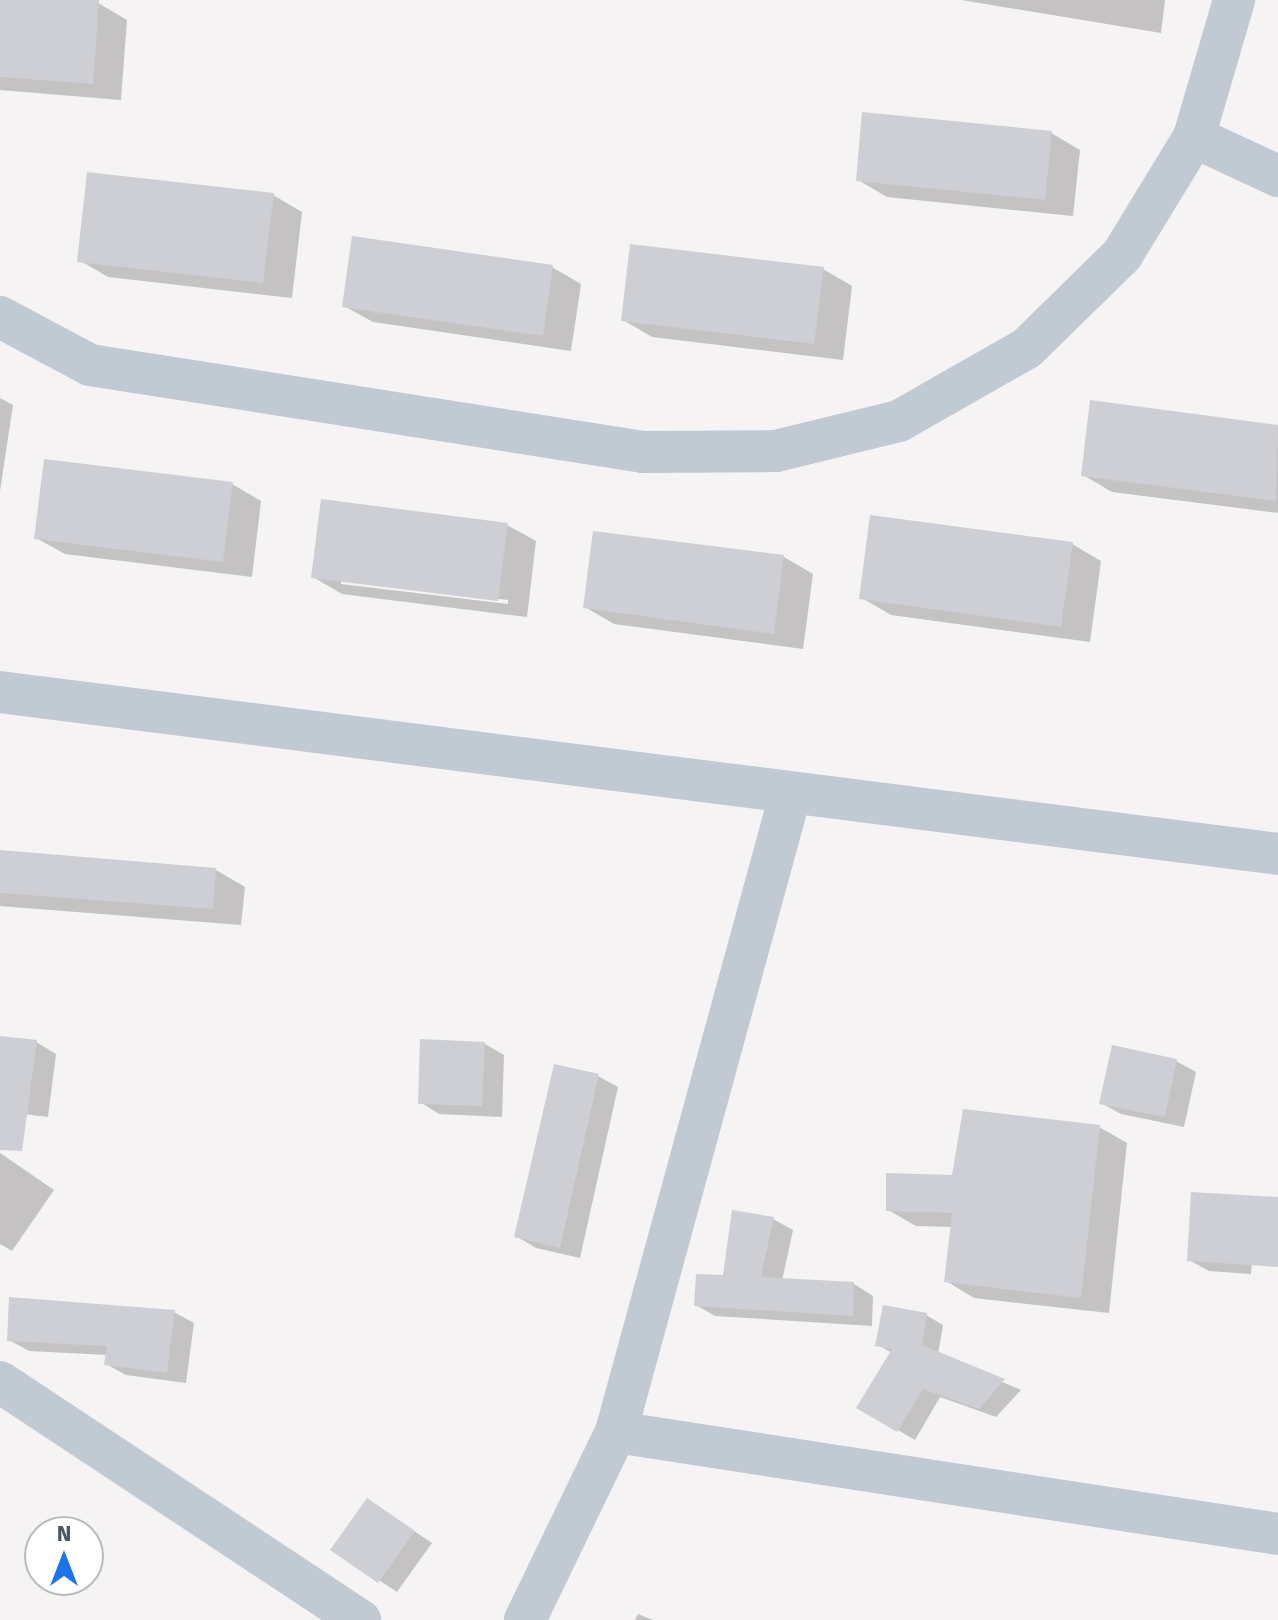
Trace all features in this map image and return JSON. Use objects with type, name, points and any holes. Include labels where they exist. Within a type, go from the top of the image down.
[{"type":"street","points":[[0,317],[90,365],[643,452],[776,451],[899,421],[1027,348],[1122,255],[1194,137],[1234,0]]},
{"type":"street","points":[[1194,137],[1278,176]]},
{"type":"street","points":[[0,692],[1278,854]]},
{"type":"street","points":[[525,1620],[616,1432],[791,792]]},
{"type":"street","points":[[0,1382],[360,1620]]},
{"type":"street","points":[[616,1432],[1278,1534]]},
{"type":"building","points":[[0,0],[99,0],[93,84],[0,77]]},
{"type":"building","points":[[862,112],[1052,131],[1045,200],[856,181]]},
{"type":"building","points":[[87,172],[274,193],[263,283],[77,262]]},
{"type":"building","points":[[352,236],[553,265],[543,336],[342,307]]},
{"type":"building","points":[[630,244],[824,267],[814,344],[621,321]]},
{"type":"building","points":[[1090,400],[1278,425],[1276,501],[1081,476]]},
{"type":"building","points":[[44,459],[233,482],[223,562],[34,539]]},
{"type":"building","points":[[321,499],[508,523],[498,601],[311,578]]},
{"type":"building","points":[[870,515],[1073,542],[1061,627],[859,599]]},
{"type":"building","points":[[593,531],[784,555],[774,634],[583,608]]},
{"type":"building","points":[[0,850],[216,868],[213,909],[0,893]]},
{"type":"building","points":[[0,1036],[37,1040],[22,1151],[0,1150]]},
{"type":"building","points":[[420,1039],[485,1042],[482,1106],[418,1104]]},
{"type":"building","points":[[1112,1045],[1177,1059],[1165,1117],[1099,1104]]},
{"type":"building","points":[[554,1064],[599,1074],[560,1248],[514,1237]]},
{"type":"building","points":[[963,1109],[1100,1125],[1081,1298],[944,1282],[952,1213],[886,1211],[886,1173],[952,1175]]},
{"type":"building","points":[[1191,1192],[1278,1197],[1278,1267],[1187,1261]]},
{"type":"building","points":[[732,1210],[774,1217],[761,1277],[854,1282],[853,1316],[694,1306],[696,1274],[723,1275]]},
{"type":"building","points":[[9,1297],[175,1310],[167,1373],[104,1365],[107,1346],[7,1341]]},
{"type":"building","points":[[883,1305],[927,1313],[922,1345],[1005,1379],[979,1409],[923,1389],[897,1432],[856,1408],[892,1349],[875,1346]]},
{"type":"building","points":[[367,1498],[415,1531],[378,1583],[330,1550]]}]
